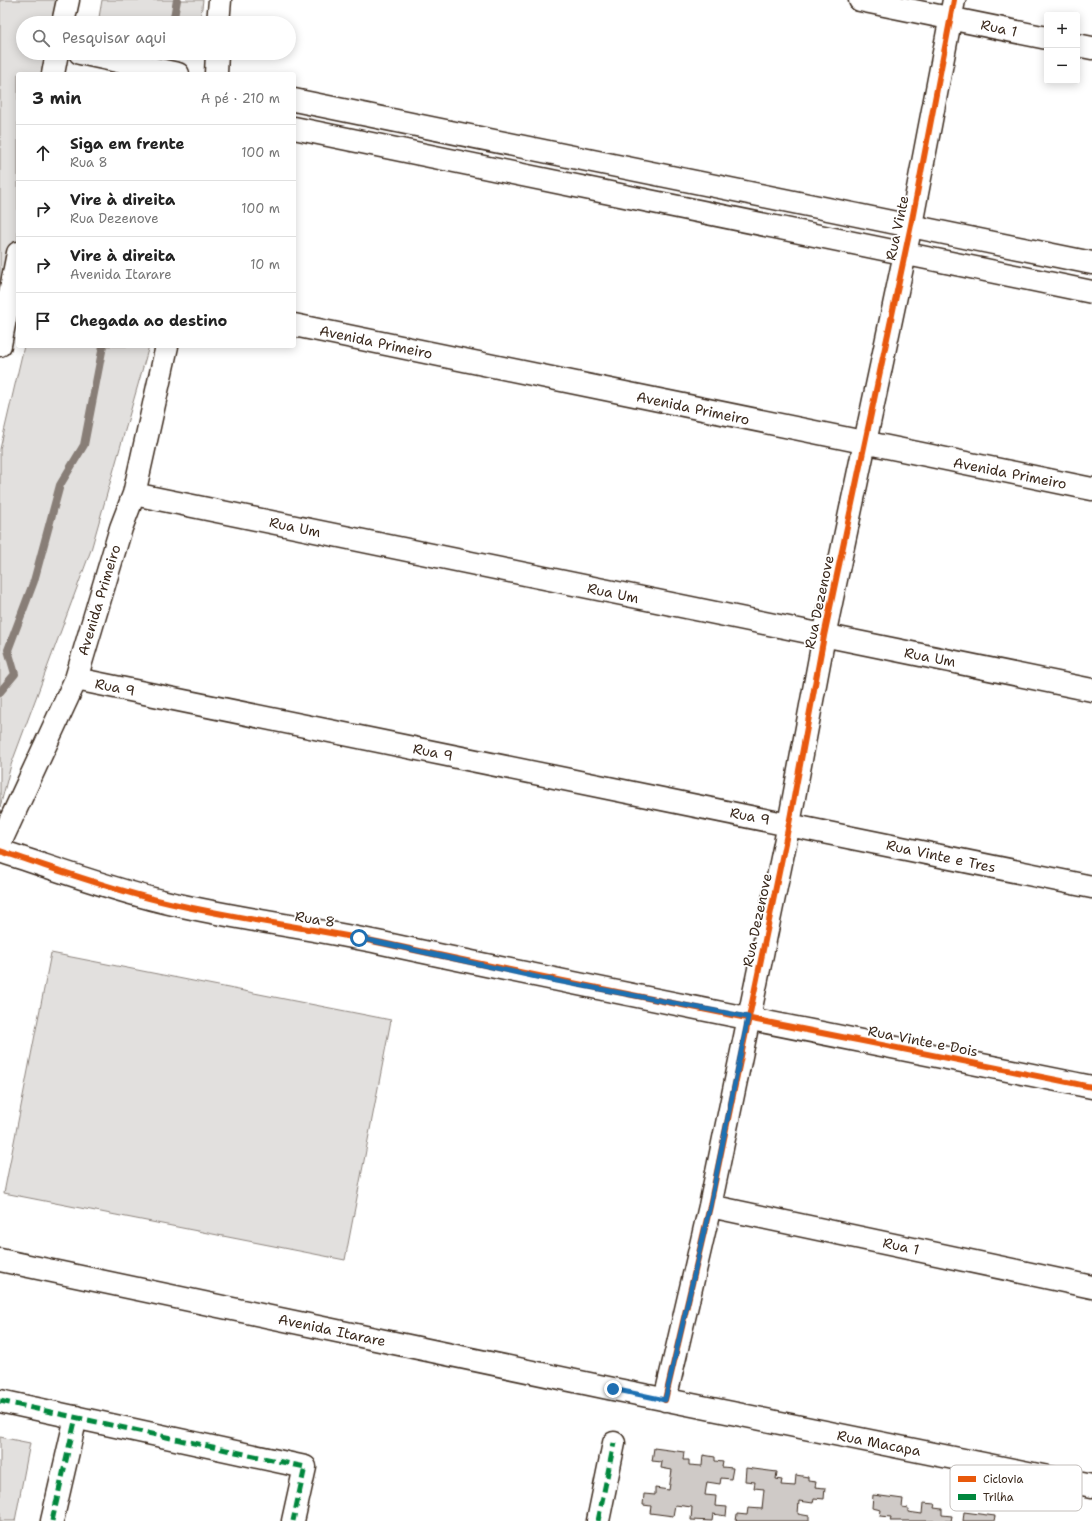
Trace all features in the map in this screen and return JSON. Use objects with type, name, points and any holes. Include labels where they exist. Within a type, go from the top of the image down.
[{"type":"street","points":[[65,16],[68,0]]},
{"type":"street","points":[[219,16],[220,0]]},
{"type":"street","name":"Rua 1","points":[[860,0],[952,9],[1044,37]]},
{"type":"street","name":"Rua Vinte","points":[[864,443],[911,225],[952,9]]},
{"type":"street","points":[[1080,46],[1092,48]]},
{"type":"street","points":[[53,72],[56,60]]},
{"type":"street","points":[[113,60],[169,72]]},
{"type":"street","points":[[216,72],[217,60]]},
{"type":"street","points":[[296,100],[1092,263]]},
{"type":"street","points":[[296,128],[1092,292]]},
{"type":"street","points":[[0,345],[16,263]]},
{"type":"street","name":"Avenida Primeiro","points":[[296,325],[1092,490]]},
{"type":"street","name":"Avenida Primeiro","points":[[0,843],[76,679],[120,528],[134,494],[167,348]]},
{"type":"street","name":"Rua Dezenove","points":[[665,1400],[710,1206],[789,824],[824,636],[864,443]]},
{"type":"street","name":"Rua Um","points":[[134,494],[1092,690]]},
{"type":"street","name":"Rua 9","points":[[76,679],[789,824]]},
{"type":"street","name":"Rua Vinte e Tres","points":[[789,824],[1092,887]]},
{"type":"street","name":"Rua 8","points":[[0,851],[124,891],[169,903],[243,919],[359,938],[541,978],[748,1017]]},
{"type":"street","name":"Rua Vinte e Dois","points":[[748,1017],[1092,1087]]},
{"type":"street","name":"Rua 1","points":[[710,1206],[1092,1286]]},
{"type":"street","name":"Avenida Itarare","points":[[0,1260],[665,1400]]},
{"type":"street","name":"Rua Macapa","points":[[665,1400],[988,1465]]},
{"type":"street","points":[[0,1401],[305,1466],[293,1521]]},
{"type":"street","points":[[52,1521],[76,1417]]},
{"type":"street","points":[[598,1521],[614,1443]]},
{"type":"street","name":"Rua Macapa","points":[[1082,1484],[1092,1486]]},
{"type":"shaded area","points":[[0,0],[69,0],[66,16],[16,16],[16,60],[57,60],[54,72],[16,72],[16,262],[0,341]]},
{"type":"shaded area","points":[[102,0],[203,0],[201,16],[99,16]]},
{"type":"shaded area","points":[[24,348],[148,348],[91,550],[11,765],[0,807],[0,449]]},
{"type":"shaded area","points":[[51,953],[391,1020],[345,1260],[4,1193]]},
{"type":"shaded area","points":[[0,1437],[30,1443],[15,1521],[0,1521]]},
{"type":"building","points":[[654,1448],[684,1452],[683,1460],[689,1460],[689,1465],[702,1466],[703,1455],[715,1457],[715,1461],[723,1462],[722,1467],[733,1468],[731,1479],[721,1478],[720,1484],[707,1482],[705,1495],[716,1496],[715,1506],[727,1507],[726,1516],[713,1514],[712,1521],[691,1520],[692,1507],[675,1505],[673,1516],[650,1513],[651,1506],[643,1505],[644,1494],[655,1495],[655,1488],[669,1490],[672,1470],[661,1468],[662,1462],[652,1461]]},
{"type":"building","points":[[746,1468],[777,1472],[776,1479],[782,1480],[781,1485],[795,1486],[796,1475],[808,1477],[808,1481],[816,1482],[815,1487],[825,1488],[824,1499],[814,1498],[813,1503],[799,1501],[798,1514],[809,1516],[809,1521],[736,1521],[737,1514],[747,1515],[748,1508],[762,1509],[764,1489],[754,1488],[755,1482],[745,1481]]},
{"type":"building","points":[[873,1495],[903,1499],[902,1507],[908,1508],[908,1512],[922,1514],[923,1503],[935,1504],[934,1508],[942,1509],[942,1515],[952,1516],[951,1521],[890,1521],[891,1517],[880,1516],[881,1510],[872,1508]]},
{"type":"building","points":[[964,1512],[995,1516],[994,1521],[963,1521]]},
{"type":"waterway","points":[[174,16],[177,0]]},
{"type":"waterway","points":[[0,692],[15,674],[8,650],[34,581],[60,485],[84,445],[103,348]]},
{"type":"marked path","points":[[0,1401],[305,1467],[293,1521]]},
{"type":"marked path","points":[[52,1521],[76,1417]]},
{"type":"marked path","points":[[598,1521],[614,1443]]},
{"type":"cycle path","points":[[665,1400],[710,1206],[789,824],[824,636],[911,225],[954,0]]},
{"type":"cycle path","points":[[0,851],[80,878],[161,901],[188,907],[354,937],[648,998],[1092,1087]]},
{"type":"route","points":[[359,938],[541,978],[748,1017],[710,1206],[665,1400],[613,1389]]}]
